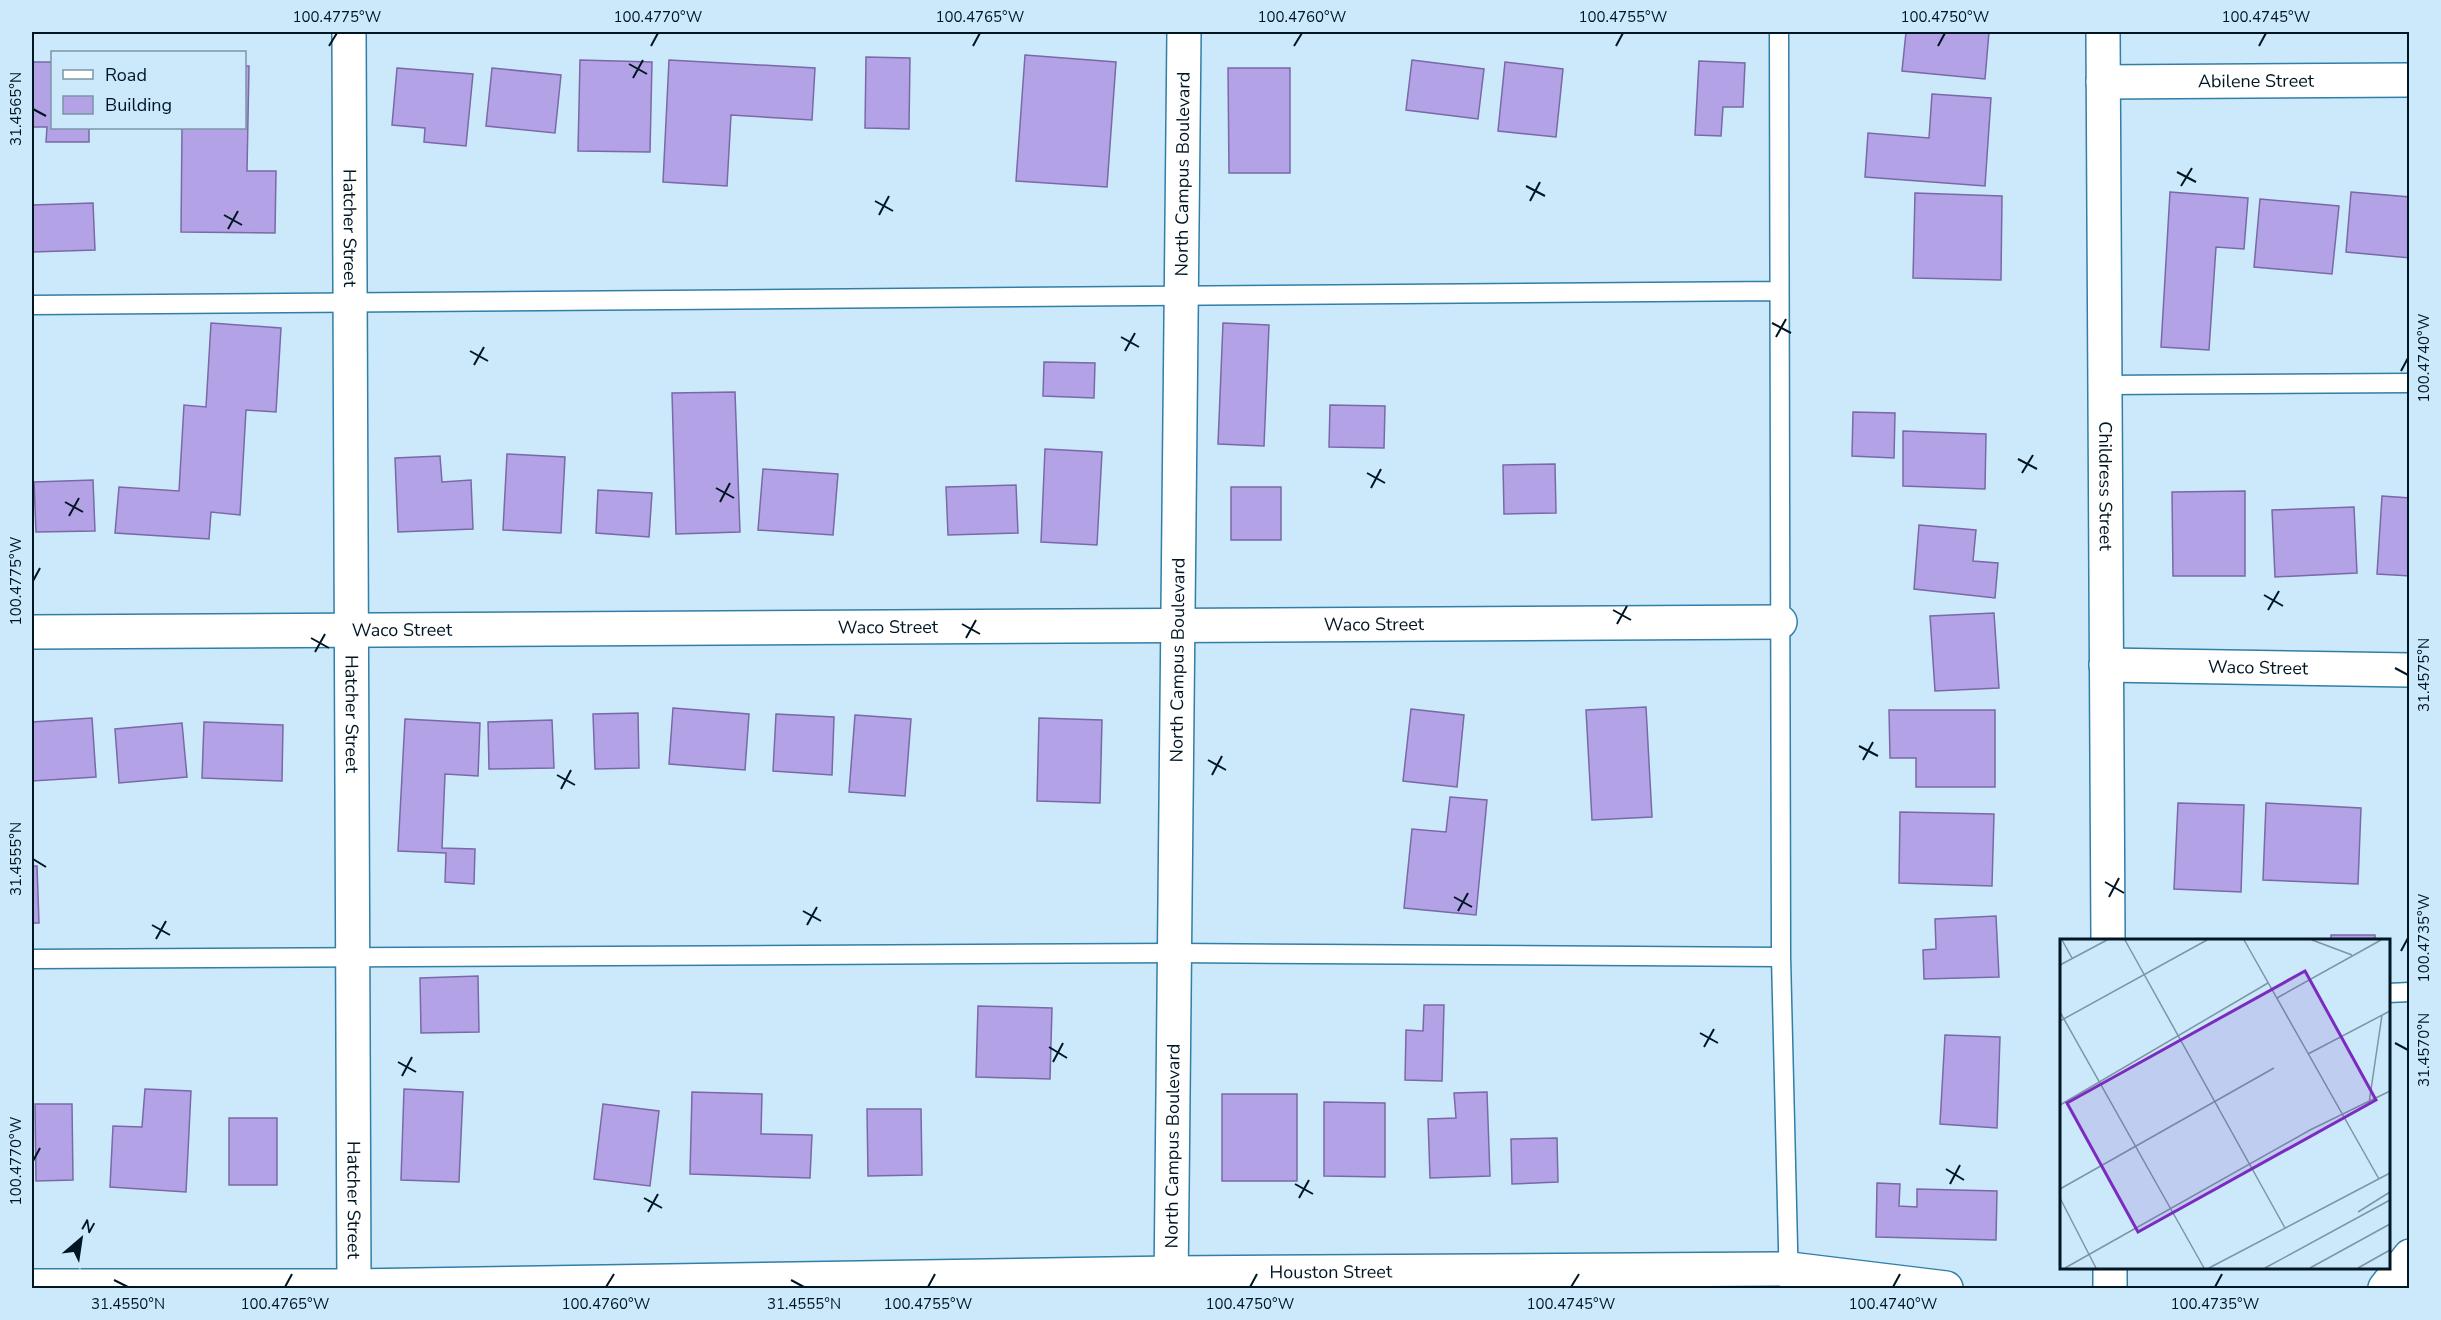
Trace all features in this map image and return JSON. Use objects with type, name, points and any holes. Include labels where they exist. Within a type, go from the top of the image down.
[{"type":"street","name":"Hatcher Street","points":[[349,32],[354,1287]]},
{"type":"street","name":"North Campus Boulevard","points":[[1171,1281],[1184,32]]},
{"type":"street","name":"Childress Street","points":[[2103,32],[2108,939]]},
{"type":"street","name":"Abilene Street","points":[[2103,82],[2409,80]]},
{"type":"street","name":"Waco Street","points":[[32,632],[350,628],[1780,622]]},
{"type":"street","name":"Waco Street","points":[[2106,664],[2409,670]]},
{"type":"street","points":[[2385,1288],[2409,1256]]},
{"type":"street","points":[[2110,1269],[2110,1288]]},
{"type":"street","name":"Houston Street","points":[[32,1286],[354,1287],[1790,1279],[1946,1288]]},
{"type":"lane","points":[[1779,32],[1781,957],[1790,1279]]},
{"type":"lane","points":[[32,305],[1779,291]]},
{"type":"lane","points":[[2104,385],[2409,383]]},
{"type":"lane","points":[[32,959],[1175,953],[1781,957]]},
{"type":"lane","points":[[2390,993],[2409,993]]},
{"type":"building","points":[[1906,32],[1989,32],[1985,79],[1902,71]]},
{"type":"building","points":[[1025,55],[1116,62],[1107,187],[1016,181]]},
{"type":"building","points":[[866,57],[910,58],[909,129],[865,128]]},
{"type":"building","points":[[580,60],[652,62],[650,152],[578,151]]},
{"type":"building","points":[[669,60],[815,68],[812,120],[731,115],[727,186],[663,182]]},
{"type":"building","points":[[1412,60],[1484,69],[1478,119],[1406,110]]},
{"type":"building","points":[[1699,61],[1745,63],[1743,107],[1723,107],[1721,136],[1695,135]]},
{"type":"building","points":[[32,62],[51,62],[51,129],[89,129],[89,142],[46,142],[47,127],[32,127]]},
{"type":"building","points":[[1505,62],[1563,69],[1556,137],[1498,131]]},
{"type":"building","points":[[246,66],[249,66],[247,171],[276,171],[275,233],[181,232],[182,129],[246,129]]},
{"type":"building","points":[[397,68],[473,74],[466,146],[424,142],[425,128],[392,125]]},
{"type":"building","points":[[492,68],[561,75],[555,133],[486,126]]},
{"type":"building","points":[[1228,68],[1290,68],[1290,173],[1229,173]]},
{"type":"building","points":[[1932,94],[1991,98],[1985,186],[1865,177],[1868,133],[1929,138]]},
{"type":"building","points":[[2170,192],[2248,198],[2244,249],[2216,247],[2209,350],[2161,347]]},
{"type":"building","points":[[2351,192],[2410,197],[2410,258],[2346,252]]},
{"type":"building","points":[[1915,193],[2002,196],[2001,280],[1913,278]]},
{"type":"building","points":[[2260,199],[2339,206],[2332,274],[2254,267]]},
{"type":"building","points":[[93,203],[95,250],[32,252],[32,205]]},
{"type":"building","points":[[211,323],[281,328],[276,412],[246,410],[240,515],[211,512],[209,539],[115,533],[119,487],[179,491],[184,405],[206,407]]},
{"type":"building","points":[[1223,323],[1269,325],[1264,446],[1218,444]]},
{"type":"building","points":[[1044,362],[1095,363],[1094,398],[1043,396]]},
{"type":"building","points":[[735,392],[740,532],[676,534],[672,393]]},
{"type":"building","points":[[1330,405],[1385,406],[1384,448],[1329,447]]},
{"type":"building","points":[[1853,412],[1895,413],[1894,458],[1852,456]]},
{"type":"building","points":[[1903,431],[1986,434],[1985,489],[1903,486]]},
{"type":"building","points":[[1045,449],[1102,452],[1097,545],[1041,542]]},
{"type":"building","points":[[507,454],[565,457],[561,533],[503,530]]},
{"type":"building","points":[[440,456],[442,482],[471,480],[473,529],[398,532],[395,458]]},
{"type":"building","points":[[1555,464],[1556,513],[1504,514],[1503,465]]},
{"type":"building","points":[[763,469],[838,474],[833,535],[758,530]]},
{"type":"building","points":[[93,480],[95,531],[36,532],[34,482]]},
{"type":"building","points":[[1016,485],[1018,533],[948,535],[946,487]]},
{"type":"building","points":[[1231,487],[1281,487],[1281,540],[1231,540]]},
{"type":"building","points":[[598,490],[652,493],[649,537],[596,533]]},
{"type":"building","points":[[2245,491],[2245,576],[2173,576],[2172,492]]},
{"type":"building","points":[[2382,496],[2410,498],[2410,576],[2377,574]]},
{"type":"building","points":[[2354,507],[2357,573],[2275,577],[2272,510]]},
{"type":"building","points":[[1919,525],[1976,530],[1973,561],[1998,563],[1995,598],[1914,589]]},
{"type":"building","points":[[1994,613],[1999,688],[1935,691],[1930,616]]},
{"type":"building","points":[[1646,707],[1652,817],[1592,820],[1586,710]]},
{"type":"building","points":[[673,708],[749,714],[745,770],[669,764]]},
{"type":"building","points":[[1411,709],[1464,715],[1457,787],[1403,781]]},
{"type":"building","points":[[1889,710],[1995,710],[1995,787],[1916,787],[1916,758],[1890,758]]},
{"type":"building","points":[[638,713],[639,768],[595,769],[593,714]]},
{"type":"building","points":[[776,714],[834,717],[832,775],[773,771]]},
{"type":"building","points":[[855,715],[911,719],[905,796],[849,792]]},
{"type":"building","points":[[92,718],[96,777],[32,781],[32,722]]},
{"type":"building","points":[[1039,718],[1102,720],[1100,803],[1037,801]]},
{"type":"building","points":[[405,719],[480,723],[478,776],[445,774],[442,848],[475,849],[474,884],[445,882],[446,853],[398,851]]},
{"type":"building","points":[[552,720],[554,768],[489,769],[488,722]]},
{"type":"building","points":[[204,722],[283,725],[282,781],[202,778]]},
{"type":"building","points":[[182,723],[187,777],[119,783],[115,729]]},
{"type":"building","points":[[1450,797],[1487,800],[1476,915],[1404,908],[1412,829],[1446,832]]},
{"type":"building","points":[[2178,803],[2244,805],[2241,892],[2174,889]]},
{"type":"building","points":[[2266,803],[2361,808],[2358,884],[2263,880]]},
{"type":"building","points":[[1900,812],[1994,814],[1992,886],[1899,883]]},
{"type":"building","points":[[32,866],[37,866],[39,923],[32,923]]},
{"type":"building","points":[[1996,916],[1999,977],[1924,979],[1923,950],[1936,949],[1935,919]]},
{"type":"building","points":[[2331,935],[2375,935],[2375,939],[2331,939]]},
{"type":"building","points":[[478,976],[479,1032],[421,1033],[420,978]]},
{"type":"building","points":[[1424,1005],[1444,1005],[1442,1081],[1405,1080],[1406,1030],[1423,1031]]},
{"type":"building","points":[[978,1006],[1052,1008],[1050,1079],[976,1077]]},
{"type":"building","points":[[1945,1035],[2000,1037],[1997,1128],[1940,1124]]},
{"type":"building","points":[[145,1089],[191,1091],[186,1192],[110,1187],[113,1126],[142,1127]]},
{"type":"building","points":[[404,1089],[463,1092],[459,1182],[401,1180]]},
{"type":"building","points":[[692,1092],[762,1094],[761,1134],[812,1135],[810,1178],[690,1174]]},
{"type":"building","points":[[1487,1092],[1490,1176],[1430,1178],[1428,1119],[1456,1118],[1454,1093]]},
{"type":"building","points":[[1222,1094],[1297,1094],[1297,1181],[1222,1181]]},
{"type":"building","points":[[1324,1102],[1385,1103],[1385,1177],[1324,1176]]},
{"type":"building","points":[[35,1104],[72,1104],[73,1180],[36,1181]]},
{"type":"building","points":[[603,1104],[659,1111],[650,1186],[594,1179]]},
{"type":"building","points":[[867,1109],[921,1109],[922,1175],[868,1176]]},
{"type":"building","points":[[229,1118],[277,1118],[277,1185],[229,1185]]},
{"type":"building","points":[[1557,1138],[1558,1182],[1512,1184],[1511,1139]]},
{"type":"building","points":[[1877,1183],[1900,1184],[1899,1206],[1917,1207],[1917,1189],[1997,1191],[1996,1240],[1876,1237]]}]
